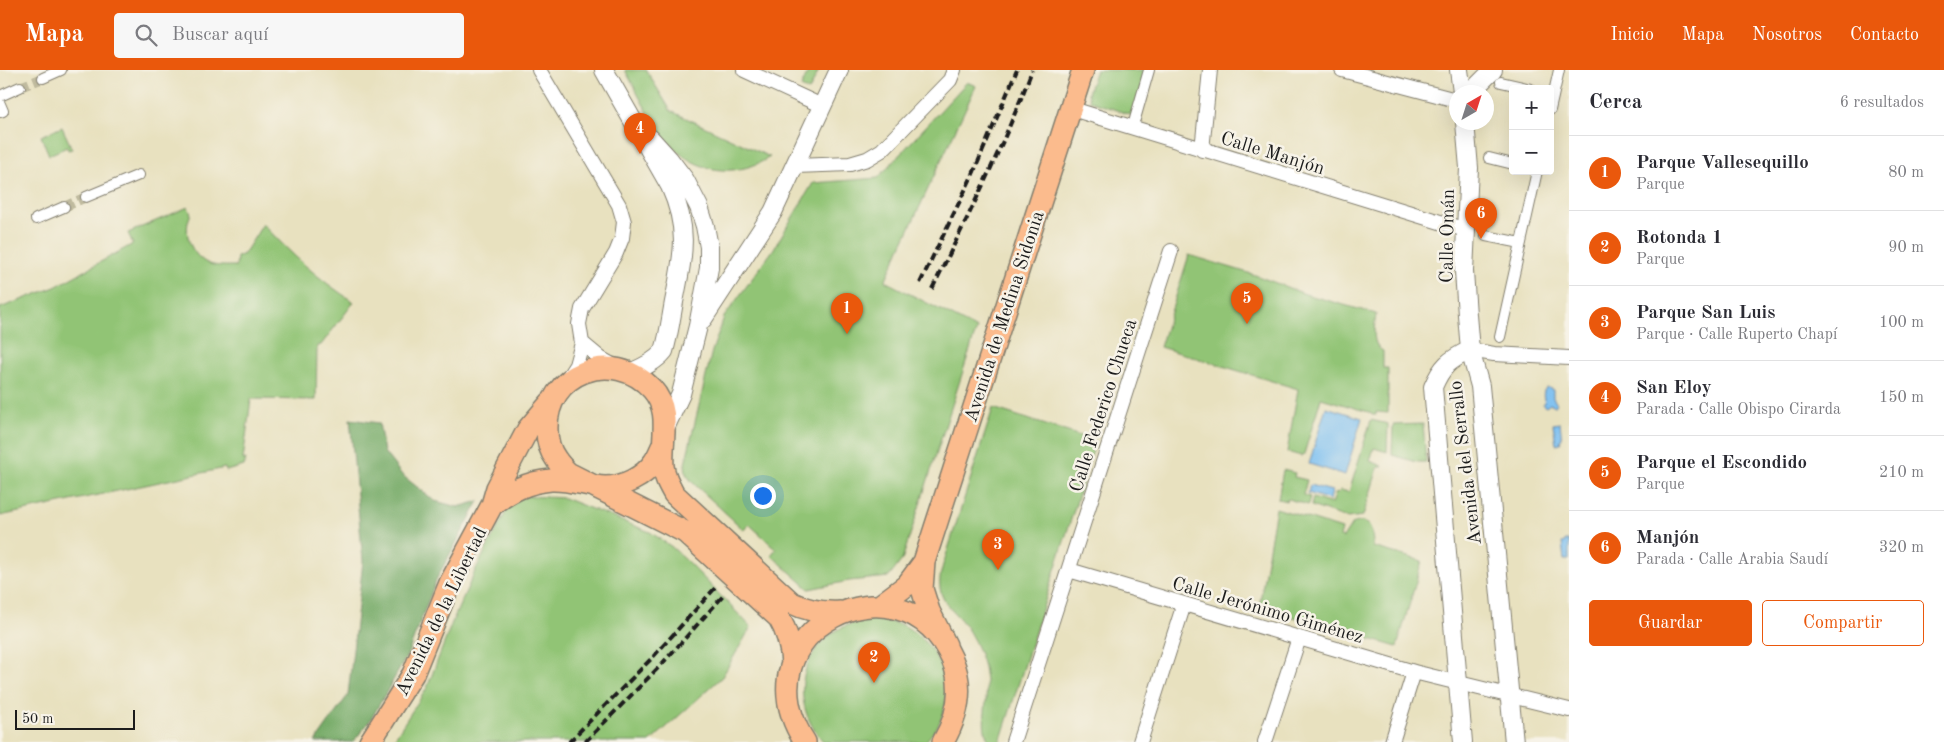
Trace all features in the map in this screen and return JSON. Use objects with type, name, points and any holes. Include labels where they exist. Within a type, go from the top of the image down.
[{"type":"main road","name":"Avenida de Medina Sidonia","points":[[943,742],[956,732],[960,696],[957,670],[929,611],[922,589],[924,562],[1069,108],[1083,70]]},
{"type":"main road","points":[[805,742],[796,728],[789,707],[788,685],[792,663],[791,645],[786,628],[779,618],[685,532],[568,473],[555,458],[547,439],[547,419],[559,392],[582,372],[601,368],[626,371],[639,378],[653,390],[662,407],[664,436],[663,467],[668,484],[682,502],[792,603],[804,609],[822,613],[840,612]]},
{"type":"main road","name":"Avenida de la Libertad","points":[[370,742],[414,674],[450,583],[492,505],[497,488],[528,428],[559,392]]},
{"type":"main road","points":[[586,483],[605,487],[624,484],[641,476],[654,462],[664,436]]},
{"type":"main road","name":"Avenida de la Libertad","points":[[492,505],[516,488],[531,483],[553,480],[586,483]]},
{"type":"main road","name":"Avenida de Medina Sidonia","points":[[879,606],[907,585],[924,562]]},
{"type":"main road","points":[[792,663],[800,647],[811,632],[824,620],[840,612],[860,606],[899,609],[917,617],[933,630],[946,645]]},
{"type":"street","points":[[43,78],[61,70]]},
{"type":"street","points":[[538,70],[619,205],[624,222],[622,238],[616,253],[582,309],[579,324],[582,343],[576,364],[559,392]]},
{"type":"street","points":[[582,343],[600,358],[626,371],[649,364],[658,358],[664,351],[683,256],[684,232],[679,206],[634,121],[604,70]]},
{"type":"street","points":[[744,70],[822,106]]},
{"type":"street","points":[[698,326],[773,212],[838,70]]},
{"type":"street","points":[[795,166],[850,164],[867,159],[882,150],[950,80],[954,70]]},
{"type":"street","points":[[1135,119],[1149,70]]},
{"type":"street","points":[[1202,150],[1210,70]]},
{"type":"street","points":[[1342,70],[1449,98]]},
{"type":"street","points":[[1459,70],[1461,85]]},
{"type":"street","points":[[1554,86],[1559,70]]},
{"type":"street","points":[[1482,85],[1497,76],[1521,85]]},
{"type":"street","points":[[0,96],[20,87]]},
{"type":"street","points":[[0,104],[3,111],[0,112]]},
{"type":"street","name":"Calle Manjón","points":[[1069,108],[1466,230]]},
{"type":"street","points":[[634,121],[669,159],[685,180],[700,207],[706,226],[709,247],[708,268],[698,326],[681,394],[664,436]]},
{"type":"street","name":"Calle Omán","points":[[1466,130],[1468,168],[1464,271],[1470,350]]},
{"type":"street","points":[[1489,158],[1509,163]]},
{"type":"street","points":[[86,197],[139,175]]},
{"type":"street","points":[[1500,338],[1536,175]]},
{"type":"street","points":[[36,219],[64,207]]},
{"type":"street","points":[[1486,236],[1521,243]]},
{"type":"street","name":"Calle Federico Chueca","points":[[1013,742],[1171,251]]},
{"type":"street","points":[[1470,350],[1494,354],[1569,358]]},
{"type":"street","name":"Avenida del Serrallo","points":[[1463,742],[1433,387],[1440,370],[1453,358],[1470,350],[1480,386],[1514,742]]},
{"type":"street","name":"Calle Jerónimo Giménez","points":[[1069,570],[1414,672],[1569,710]]},
{"type":"street","points":[[1140,742],[1184,604]]},
{"type":"street","points":[[1265,742],[1299,638]]},
{"type":"street","points":[[1392,742],[1414,672]]},
{"type":"green space","points":[[625,70],[646,70],[671,111],[770,157],[759,163],[735,170],[711,168],[699,165],[688,159],[677,151],[661,133]]},
{"type":"green space","points":[[809,70],[819,70],[809,91],[801,87]]},
{"type":"green space","points":[[1096,70],[1147,70],[1134,116],[1090,101],[1088,93]]},
{"type":"green space","points":[[967,82],[976,86],[885,281],[977,329],[902,560],[889,577],[849,581],[809,589],[771,555],[776,549],[749,524],[744,530],[692,482],[686,474],[685,464],[712,351],[724,317],[773,250],[813,183],[878,178]]},
{"type":"green space","points":[[62,127],[72,149],[68,150],[67,147],[49,155],[41,136]]},
{"type":"green space","points":[[188,207],[191,214],[187,228],[189,242],[196,254],[207,263],[218,266],[236,266],[237,257],[244,254],[263,224],[306,266],[354,302],[321,345],[317,346],[316,400],[251,399],[243,460],[246,459],[244,466],[226,471],[225,468],[0,516],[0,308],[55,287],[133,244],[128,233]]},
{"type":"green space","points":[[1189,255],[1255,275],[1305,294],[1376,314],[1374,329],[1376,344],[1383,351],[1383,368],[1388,368],[1388,413],[1376,412],[1376,415],[1372,415],[1372,413],[1321,398],[1304,454],[1301,456],[1287,452],[1298,389],[1160,347]]},
{"type":"green space","points":[[993,408],[1096,441],[1000,742],[990,742],[985,732],[986,680],[979,651],[965,625],[943,599],[940,585],[943,565]]},
{"type":"green space","points":[[350,419],[379,423],[384,452],[402,475],[435,501],[458,507],[479,501],[437,578],[407,656],[370,721],[353,742],[315,742],[348,695],[363,561]]},
{"type":"green space","points":[[1371,420],[1388,424],[1387,452],[1374,448],[1370,461],[1383,466],[1378,468],[1363,516],[1347,518],[1311,506],[1313,498],[1332,504],[1336,492],[1339,493],[1340,490],[1349,492]]},
{"type":"green space","points":[[1423,424],[1426,462],[1417,462],[1392,455],[1393,425]]},
{"type":"green space","points":[[1283,470],[1295,473],[1294,477],[1307,480],[1303,495],[1310,497],[1308,505],[1288,499],[1286,501],[1278,499]]},
{"type":"green space","points":[[528,496],[564,498],[650,532],[672,547],[751,627],[722,677],[650,742],[392,742],[427,688],[453,620],[476,569],[509,506],[515,499]]},
{"type":"green space","points":[[1276,508],[1342,529],[1340,537],[1343,538],[1352,524],[1363,522],[1370,527],[1373,547],[1422,561],[1397,647],[1259,607]]},
{"type":"green space","points":[[878,619],[900,624],[913,632],[925,642],[934,654],[945,682],[946,698],[943,713],[937,727],[925,742],[824,742],[814,729],[807,715],[803,700],[806,670],[812,656],[821,643],[844,626]]},
{"type":"water","points":[[1547,387],[1553,390],[1553,398],[1557,404],[1555,406],[1550,404],[1546,407],[1543,405],[1545,402],[1543,396]]},
{"type":"water","points":[[1326,407],[1362,418],[1345,475],[1309,464]]},
{"type":"water","points":[[1560,423],[1562,439],[1560,440],[1561,443],[1556,444],[1553,424]]},
{"type":"water","points":[[1310,485],[1332,491],[1330,500],[1308,493]]},
{"type":"water","points":[[1565,540],[1569,542],[1569,560],[1564,560],[1562,543]]},
{"type":"tunnel","points":[[20,87],[43,78]]},
{"type":"tunnel","points":[[64,207],[86,197]]},
{"type":"railway","points":[[920,283],[973,174],[1017,70]]},
{"type":"railway","points":[[932,289],[998,153],[1032,70]]},
{"type":"railway","points":[[569,742],[652,658],[716,587]]},
{"type":"railway","points":[[585,742],[660,666],[724,595]]},
{"type":"place","name":"San Eloy","points":[[640,154]]},
{"type":"place","name":"Manjón","points":[[1481,239]]},
{"type":"place","name":"Parque el Escondido","points":[[1247,324]]},
{"type":"place","name":"Parque Vallesequillo","points":[[847,334]]},
{"type":"place","name":"Parque San Luis","points":[[998,570]]},
{"type":"place","name":"Rotonda 1","points":[[874,683]]}]
